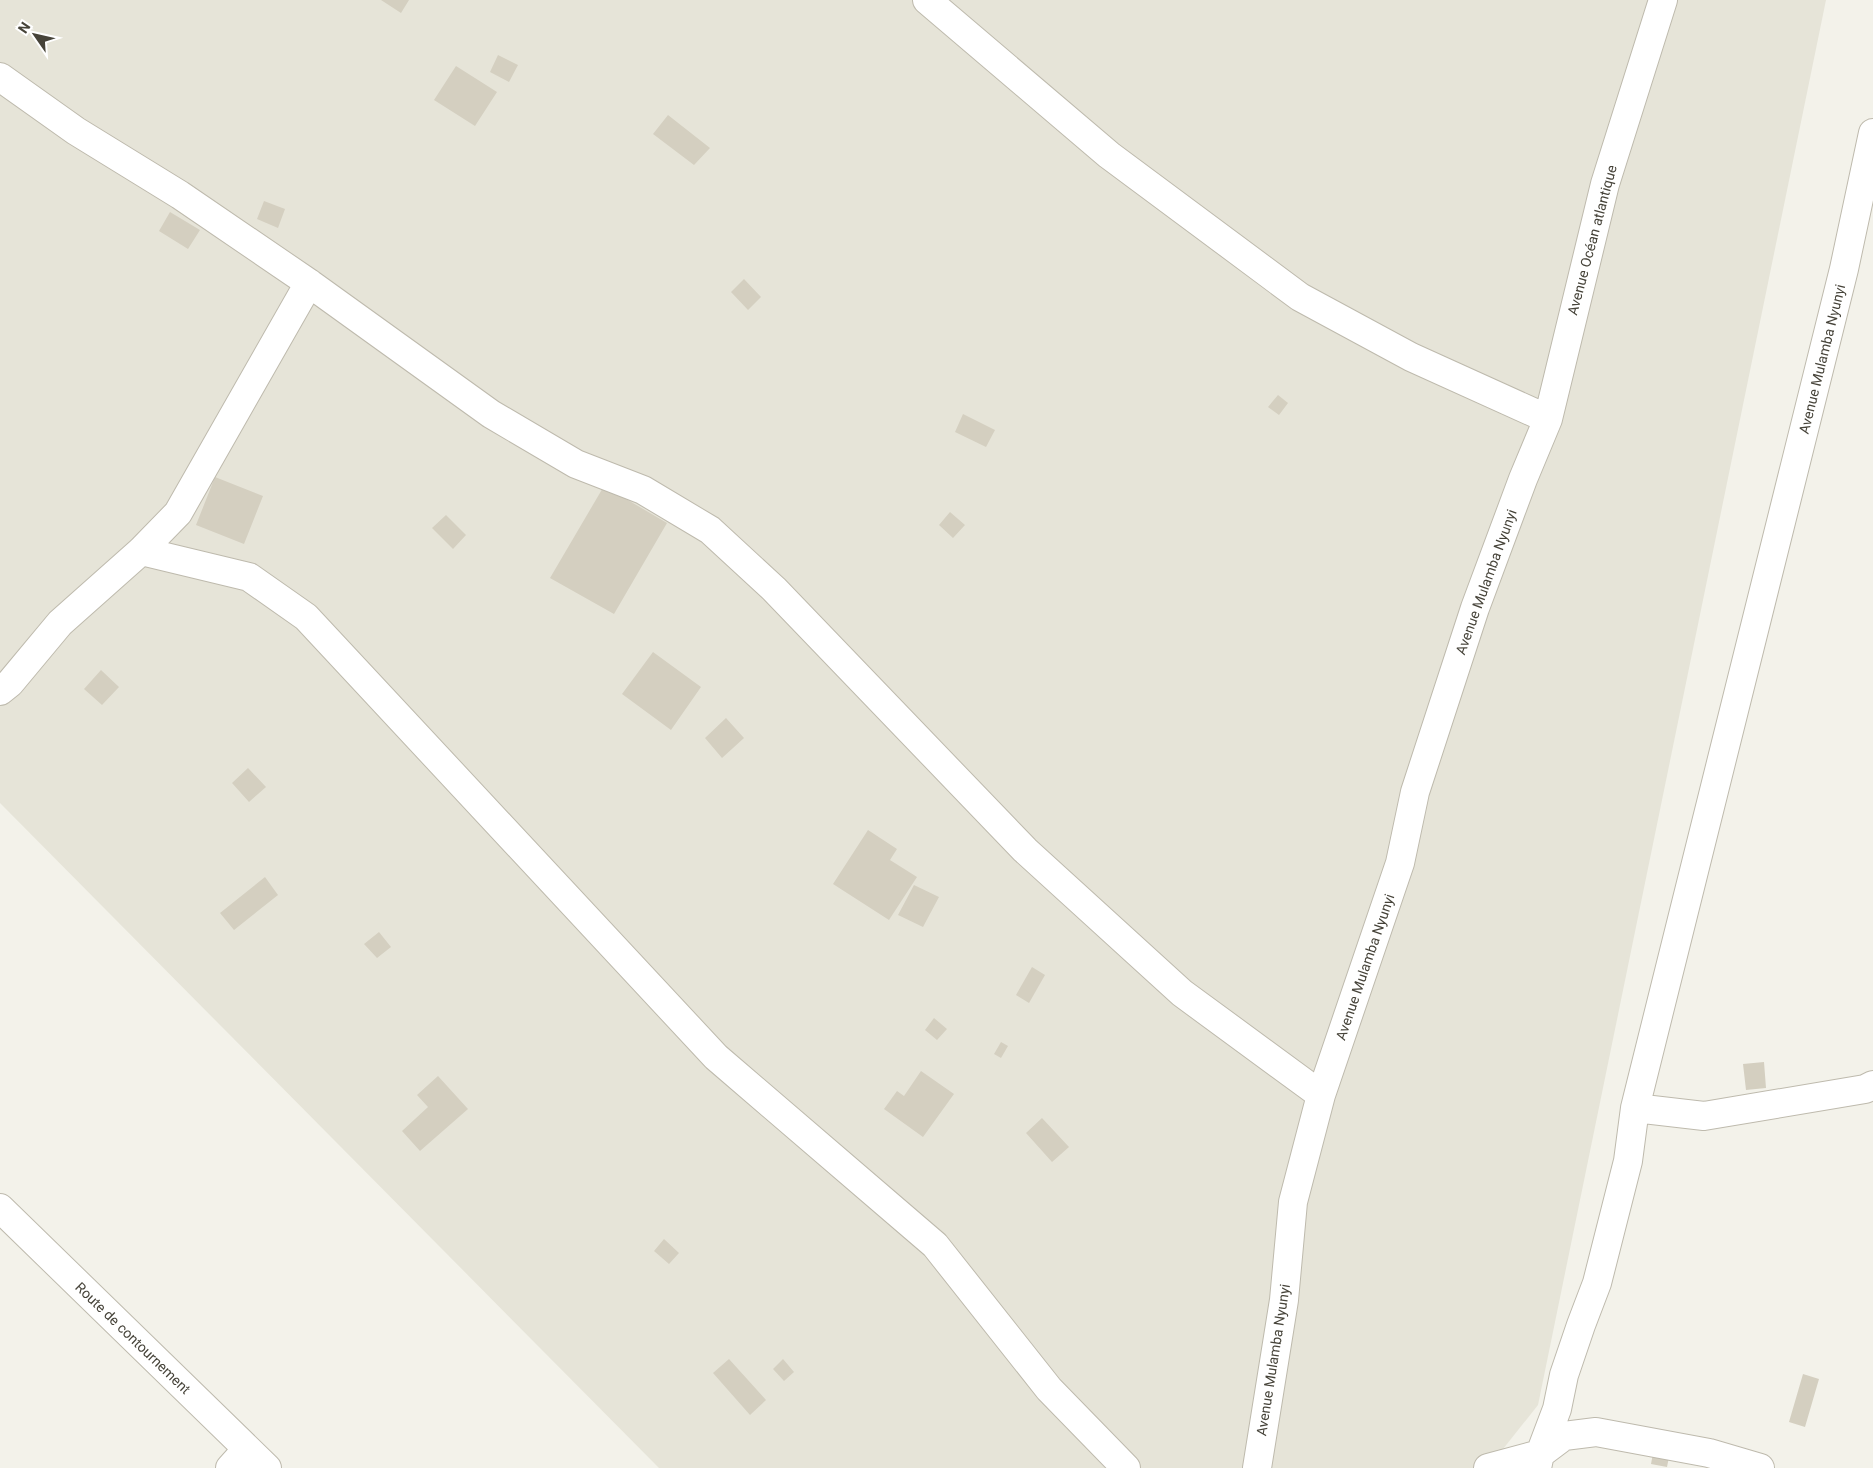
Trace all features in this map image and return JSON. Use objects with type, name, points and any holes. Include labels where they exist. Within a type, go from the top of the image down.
[{"type":"street","points":[[928,0],[1109,155],[1300,297],[1411,357],[1548,419]]},
{"type":"street","name":"Avenue Océan atlantique","points":[[1523,479],[1548,419],[1606,184],[1663,0]]},
{"type":"street","points":[[0,78],[309,283],[491,414],[576,464],[643,490],[710,530],[774,589],[1025,850],[1182,993],[1321,1095]]},
{"type":"street","name":"Avenue Mulamba Nyunyi","points":[[1538,1461],[1557,1409],[1564,1375],[1598,1283],[1628,1160],[1635,1108],[1844,269],[1873,132]]},
{"type":"street","points":[[0,691],[10,682],[60,623],[141,550],[178,513],[309,283]]},
{"type":"street","name":"Avenue Mulamba Nyunyi","points":[[1257,1468],[1284,1300],[1293,1202],[1321,1095],[1400,864],[1414,792],[1448,688],[1475,608],[1523,479]]},
{"type":"street","points":[[141,550],[250,576],[306,617],[716,1057],[935,1244],[1049,1388],[1126,1468]]},
{"type":"street","points":[[1635,1108],[1704,1116],[1865,1089],[1873,1085]]},
{"type":"street","name":"Route de contournement","points":[[0,1208],[238,1459],[267,1468]]},
{"type":"street","points":[[1488,1468],[1538,1461],[1564,1436],[1596,1432],[1709,1453],[1760,1468]]},
{"type":"shaded area","points":[[0,0],[1826,0],[1538,1405],[1488,1468],[659,1468],[0,803]]},
{"type":"building","points":[[381,0],[409,0],[401,13]]},
{"type":"building","points":[[498,55],[518,65],[509,82],[490,72]]},
{"type":"building","points":[[456,66],[497,92],[475,126],[434,100]]},
{"type":"building","points":[[668,115],[710,148],[694,165],[653,134]]},
{"type":"building","points":[[264,201],[285,209],[278,228],[257,219]]},
{"type":"building","points":[[170,212],[200,230],[188,249],[159,231]]},
{"type":"building","points":[[744,279],[761,297],[748,310],[731,292]]},
{"type":"building","points":[[1278,395],[1288,403],[1279,415],[1268,407]]},
{"type":"building","points":[[963,414],[995,430],[986,447],[955,432]]},
{"type":"building","points":[[215,477],[263,496],[244,544],[196,525]]},
{"type":"building","points":[[604,486],[667,523],[614,614],[550,578]]},
{"type":"building","points":[[950,512],[965,525],[953,538],[939,525]]},
{"type":"building","points":[[446,515],[466,535],[453,549],[432,528]]},
{"type":"building","points":[[653,652],[701,687],[671,730],[622,694]]},
{"type":"building","points":[[101,670],[119,687],[102,705],[84,689]]},
{"type":"building","points":[[726,718],[744,738],[722,758],[705,738]]},
{"type":"building","points":[[248,768],[266,787],[249,802],[232,783]]},
{"type":"building","points":[[868,830],[897,849],[890,860],[917,877],[889,920],[833,884]]},
{"type":"building","points":[[265,877],[278,895],[234,930],[220,913]]},
{"type":"building","points":[[914,885],[939,897],[923,927],[898,915]]},
{"type":"building","points":[[379,932],[391,947],[377,958],[364,944]]},
{"type":"building","points":[[1032,967],[1045,975],[1029,1003],[1016,995]]},
{"type":"building","points":[[934,1018],[947,1029],[937,1040],[925,1030]]},
{"type":"building","points":[[1001,1042],[1008,1046],[1001,1058],[994,1054]]},
{"type":"building","points":[[1764,1062],[1766,1088],[1746,1090],[1743,1064]]},
{"type":"building","points":[[921,1071],[954,1094],[923,1137],[884,1109],[897,1091],[904,1096]]},
{"type":"building","points":[[438,1076],[468,1109],[420,1151],[402,1131],[428,1107],[417,1095]]},
{"type":"building","points":[[1042,1118],[1069,1147],[1052,1162],[1026,1133]]},
{"type":"building","points":[[664,1239],[679,1253],[669,1264],[654,1251]]},
{"type":"building","points":[[729,1359],[766,1400],[750,1415],[713,1373]]},
{"type":"building","points":[[783,1359],[794,1372],[784,1381],[773,1369]]},
{"type":"building","points":[[1803,1374],[1819,1379],[1805,1427],[1789,1422]]},
{"type":"building","points":[[1654,1448],[1670,1452],[1667,1467],[1651,1464]]}]
